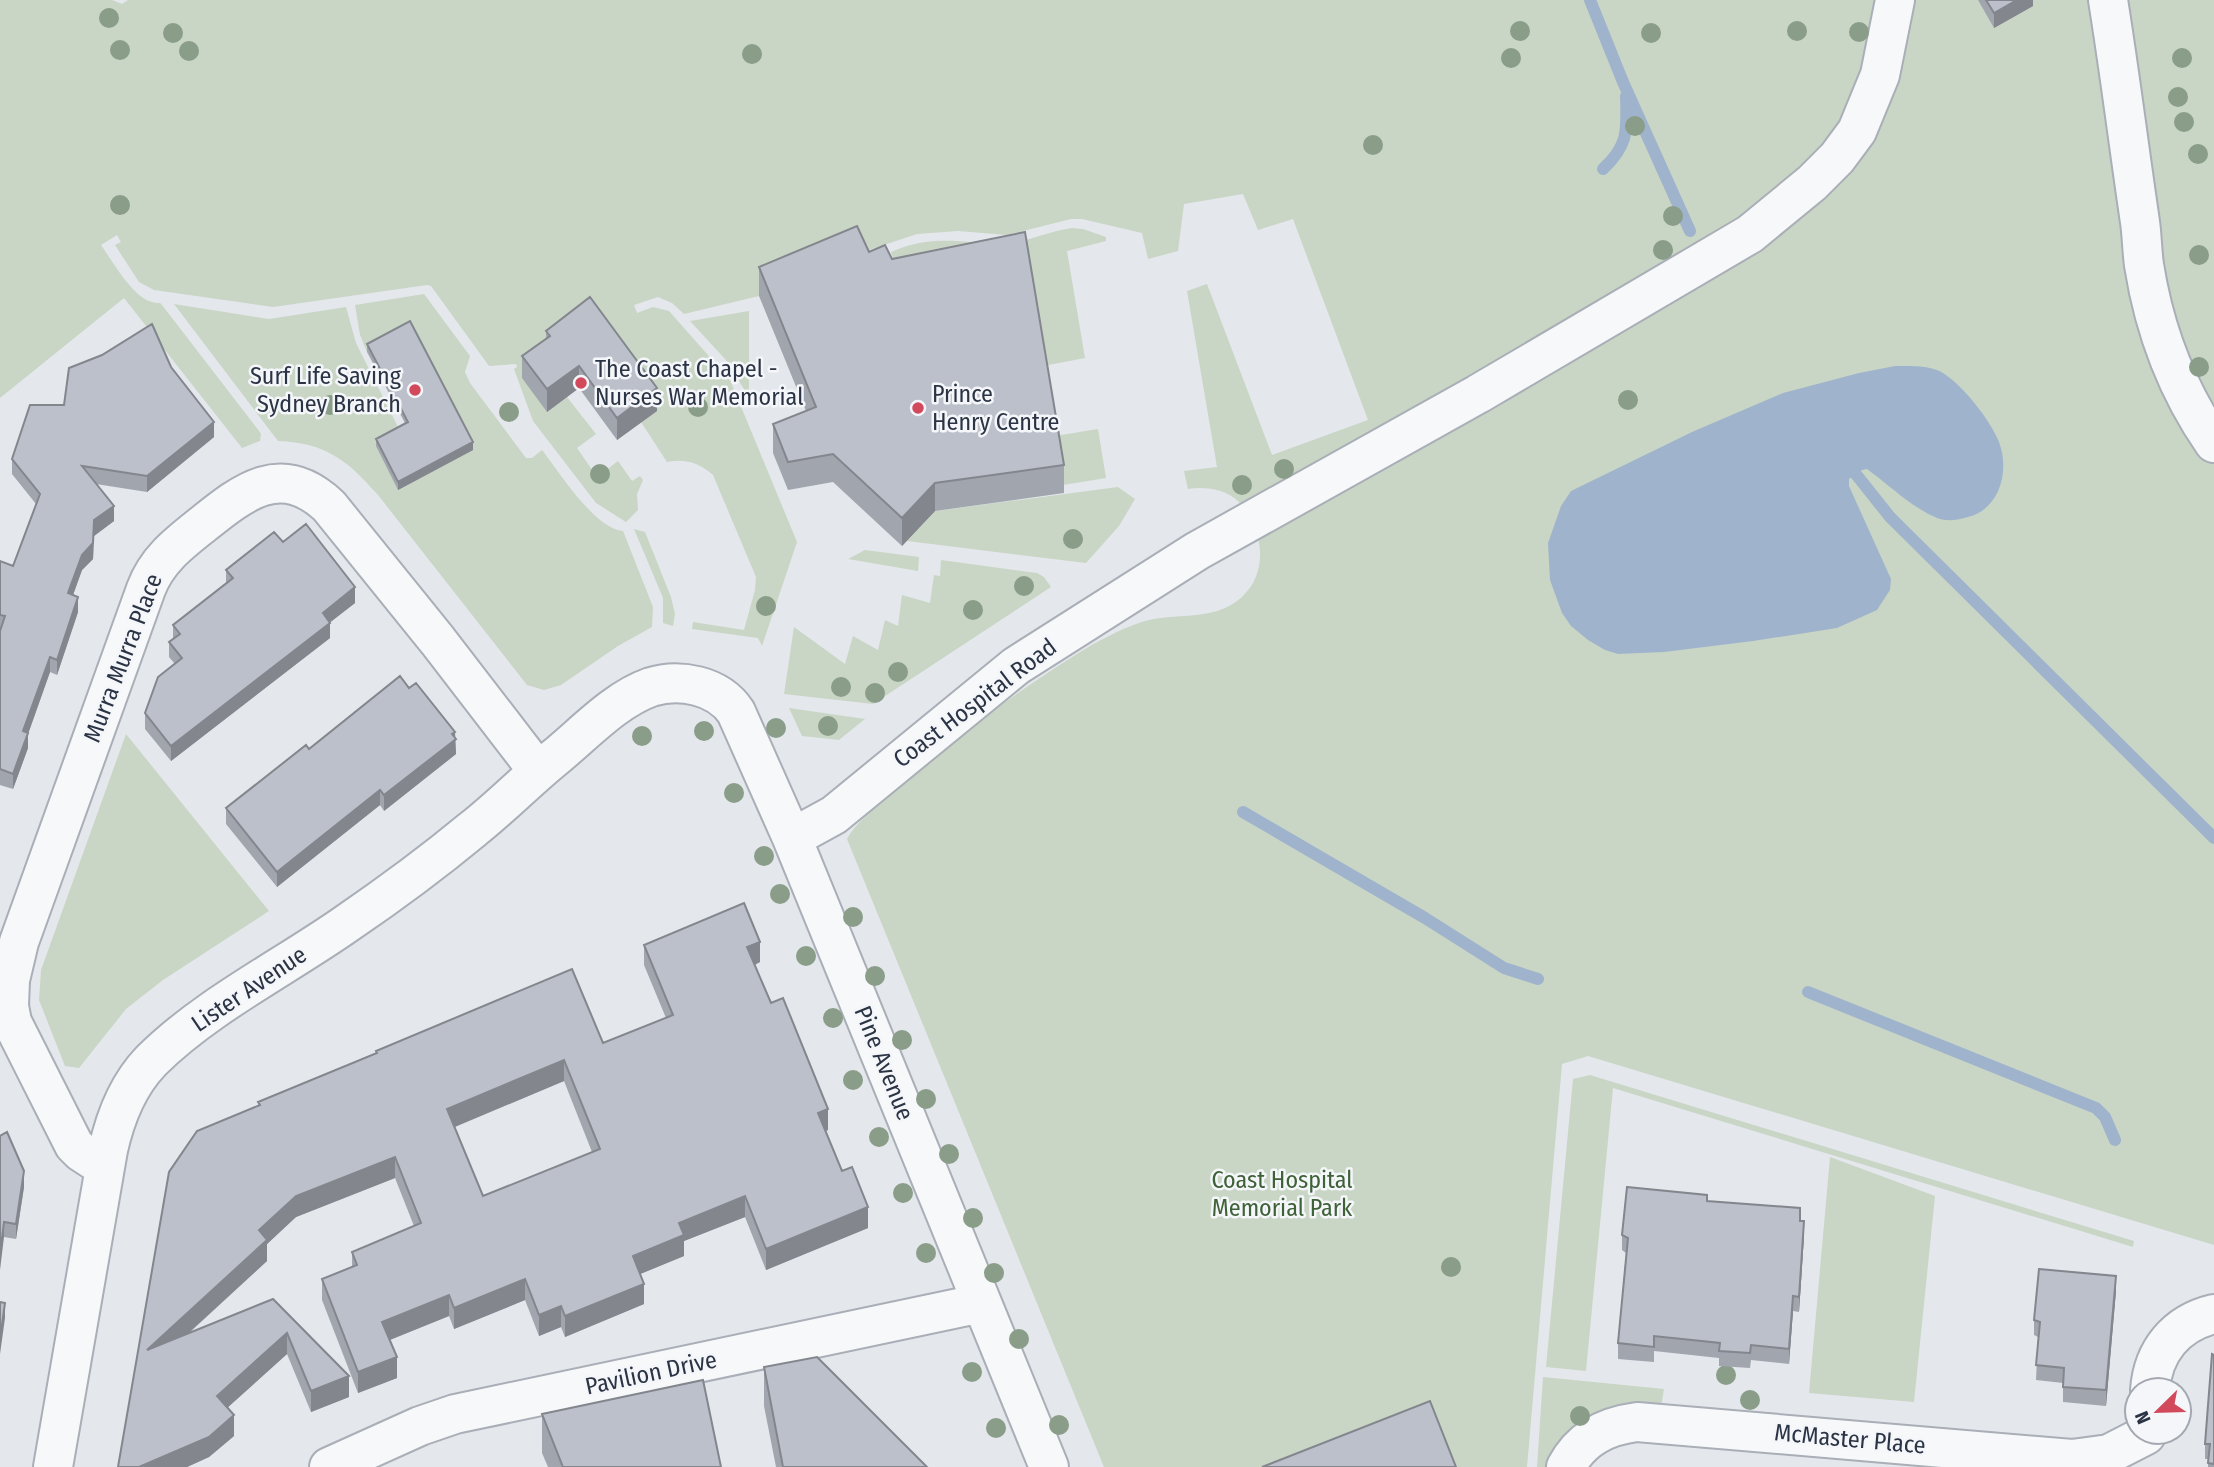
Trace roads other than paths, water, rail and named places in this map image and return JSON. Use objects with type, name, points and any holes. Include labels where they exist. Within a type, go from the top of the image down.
[{"type":"street","name":"Coast Hospital Road","points":[[792,838],[834,815],[1016,666],[1197,551],[1478,394],[1704,262],[1787,205],[1837,158],[1857,131],[1880,75],[1895,0]]},
{"type":"street","points":[[2108,0],[2152,304],[2163,343],[2178,379],[2214,443]]},
{"type":"street","name":"Murra Murra Place","points":[[104,1167],[74,1145],[19,1039],[10,1015],[10,980],[19,942],[149,582],[162,559],[174,547],[236,498],[251,490],[270,485],[287,485],[303,488],[317,496],[329,506],[430,631],[538,771]]},
{"type":"street","name":"Lister Avenue","points":[[53,1467],[104,1167],[114,1126],[128,1094],[149,1064],[173,1040],[389,894],[472,830],[538,771],[613,710],[640,692],[666,683],[691,684]]},
{"type":"street","name":"Pine Avenue","points":[[691,684],[707,689],[734,708],[792,838],[1049,1467]]},
{"type":"street","name":"Pavilion Drive","points":[[328,1467],[455,1414],[982,1303]]},
{"type":"street","points":[[2153,1376],[2157,1356],[2166,1343],[2183,1326],[2214,1314]]},
{"type":"street","name":"McMaster Place","points":[[1566,1467],[1578,1448],[1596,1434],[1614,1426],[1637,1422],[2072,1459],[2141,1446]]},
{"type":"water","points":[[1895,366],[1937,370],[1955,382],[1982,412],[1995,433],[2003,465],[2000,487],[1988,506],[1979,513],[1956,520],[1937,518],[1918,508],[1867,469],[1849,479],[1849,486],[1891,579],[1890,590],[1877,610],[1837,628],[1664,652],[1618,654],[1588,640],[1571,626],[1562,613],[1550,580],[1548,543],[1561,506],[1571,491],[1692,432],[1783,393]]},
{"type":"waterway","points":[[1590,0],[1623,82],[1690,231]]},
{"type":"waterway","points":[[1603,169],[1618,152],[1625,136],[1626,96]]},
{"type":"waterway","points":[[1847,463],[1890,517],[2214,838]]},
{"type":"waterway","points":[[1243,812],[1425,918],[1504,968],[1538,979]]},
{"type":"waterway","points":[[1808,992],[2096,1108],[2105,1117],[2115,1140]]},
{"type":"place","name":"The Coast Chapel - Nurses War Memorial","points":[[581,383]]},
{"type":"place","name":"Surf Life Saving Sydney Branch","points":[[415,390]]},
{"type":"place","name":"Prince Henry Centre","points":[[918,408]]},
{"type":"park label","name":"Coast Hospital Memorial Park","points":[[1282,1194]]}]
